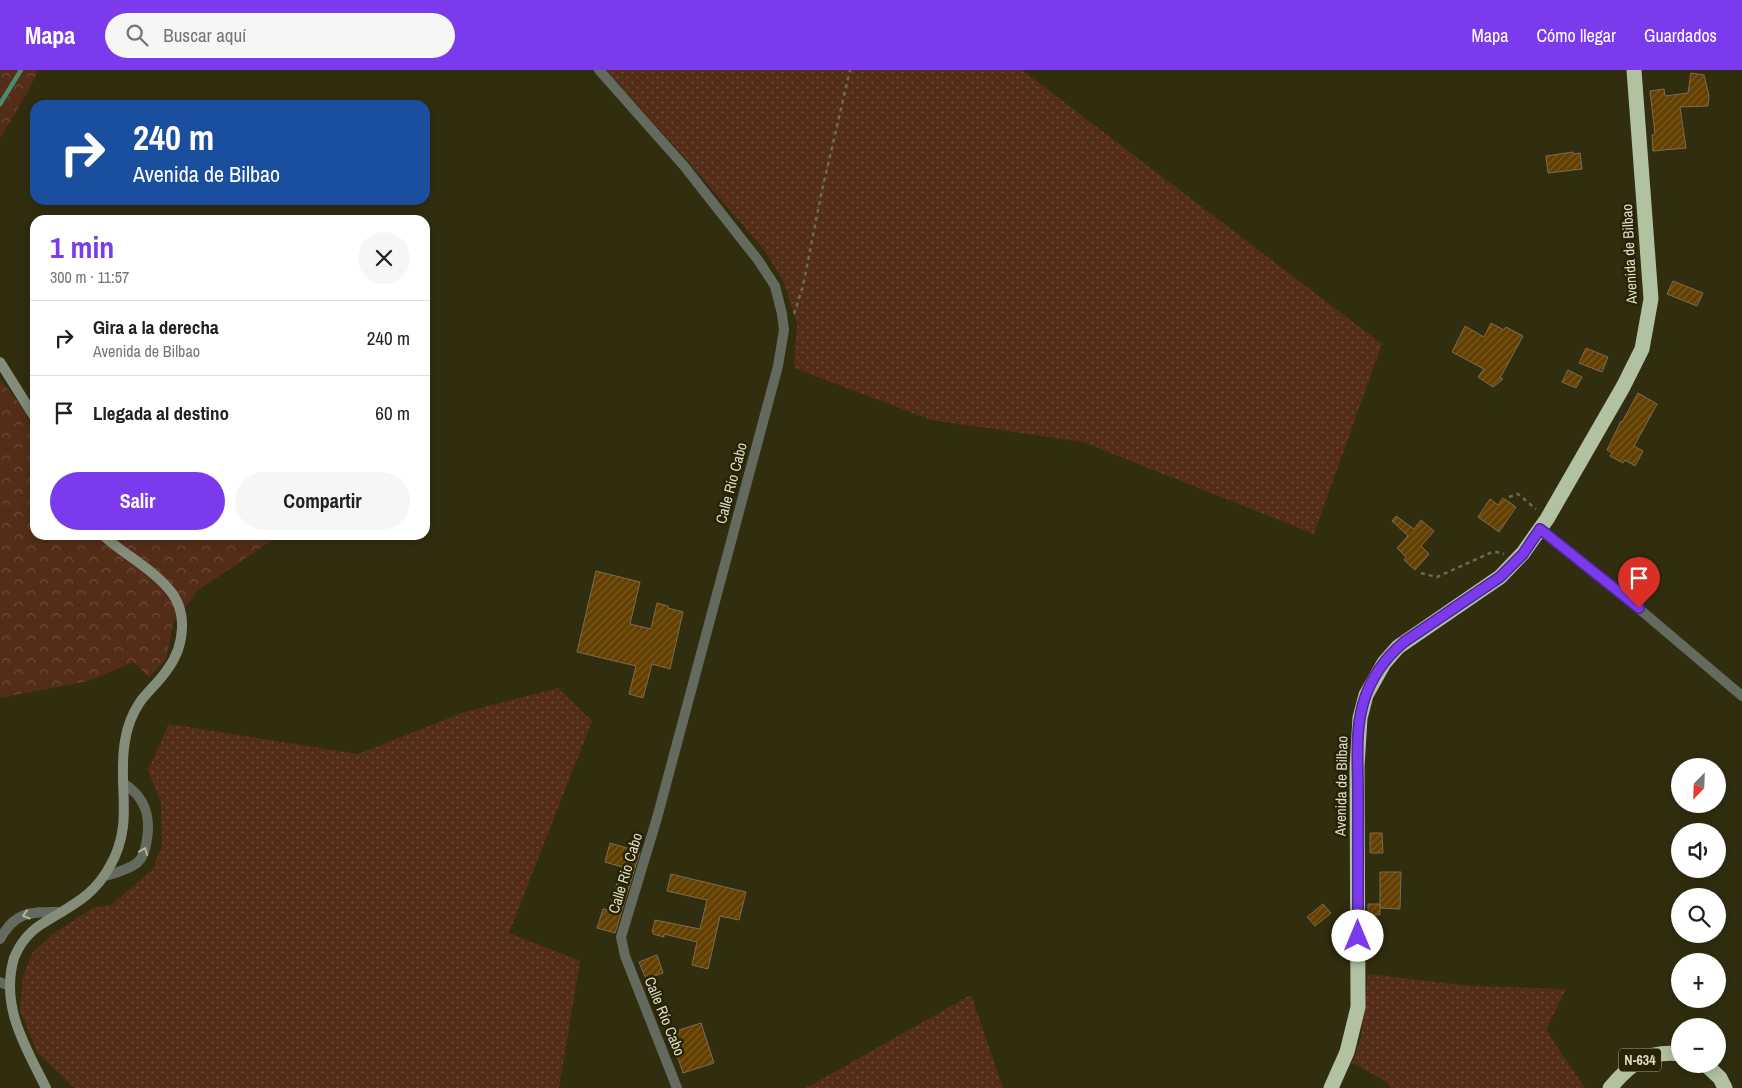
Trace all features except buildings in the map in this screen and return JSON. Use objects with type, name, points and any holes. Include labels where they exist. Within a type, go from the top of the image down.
[{"type":"highway","name":"Avenida de Bilbao","points":[[1331,1088],[1347,1052],[1358,1007],[1358,760],[1360,718],[1366,695],[1384,662],[1398,647],[1487,586],[1515,563],[1544,524],[1623,387],[1642,349],[1651,299],[1634,70]]},
{"type":"highway","name":"N-634","points":[[1610,1088],[1631,1066],[1646,1056],[1662,1052],[1671,1053]]},
{"type":"highway","points":[[1715,1073],[1720,1078],[1725,1088]]},
{"type":"street","name":"Calle Rio Cabo","points":[[599,70],[684,166],[758,260],[775,286],[784,330],[776,375],[670,771],[622,937],[625,956]]},
{"type":"street","points":[[0,362],[30,410]]},
{"type":"street","points":[[1544,524],[1617,590],[1742,696]]},
{"type":"street","points":[[46,1088],[13,1023],[3,984],[24,940],[36,928],[85,898],[105,876],[114,859],[122,834],[125,812],[123,753],[128,728],[140,702],[172,663],[181,639],[182,623],[178,602],[168,588],[108,540]]},
{"type":"street","points":[[105,876],[124,870],[136,863],[141,858],[146,846],[149,822],[146,808],[140,796],[123,783]]},
{"type":"street","points":[[0,939],[11,923],[22,915],[35,912],[62,912]]},
{"type":"street","name":"Calle Río Cabo","points":[[625,956],[677,1088]]},
{"type":"path","points":[[791,321],[803,286],[823,186],[850,70]]},
{"type":"path","points":[[1509,497],[1518,494],[1544,524]]},
{"type":"path","points":[[1421,573],[1437,578],[1490,553],[1497,552],[1504,554],[1515,563]]},
{"type":"green space","points":[[0,70],[38,70],[30,88],[0,138]]},
{"type":"green space","points":[[606,70],[1022,70],[1382,344],[1314,534],[1083,442],[931,420],[794,368],[797,324],[784,283],[765,251]]},
{"type":"green space","points":[[0,380],[21,405],[30,423],[30,540],[273,540],[197,591],[173,624],[166,660],[149,677],[133,662],[89,681],[0,698]]},
{"type":"green space","points":[[558,688],[592,721],[509,933],[580,961],[559,1088],[74,1088],[37,1052],[20,1010],[23,977],[32,953],[54,933],[93,908],[111,905],[152,870],[162,846],[161,803],[148,770],[169,724],[358,754],[462,713]]},
{"type":"green space","points":[[1368,974],[1472,986],[1566,989],[1546,1030],[1585,1088],[1390,1088],[1387,1082],[1352,1063],[1361,1037]]},
{"type":"green space","points":[[971,995],[1003,1088],[806,1088]]},
{"type":"waterway","points":[[0,104],[21,70]]},
{"type":"route","points":[[1358,936],[1358,746],[1360,718],[1370,685],[1384,662],[1404,642],[1500,577],[1523,554],[1540,529],[1639,608]]}]
